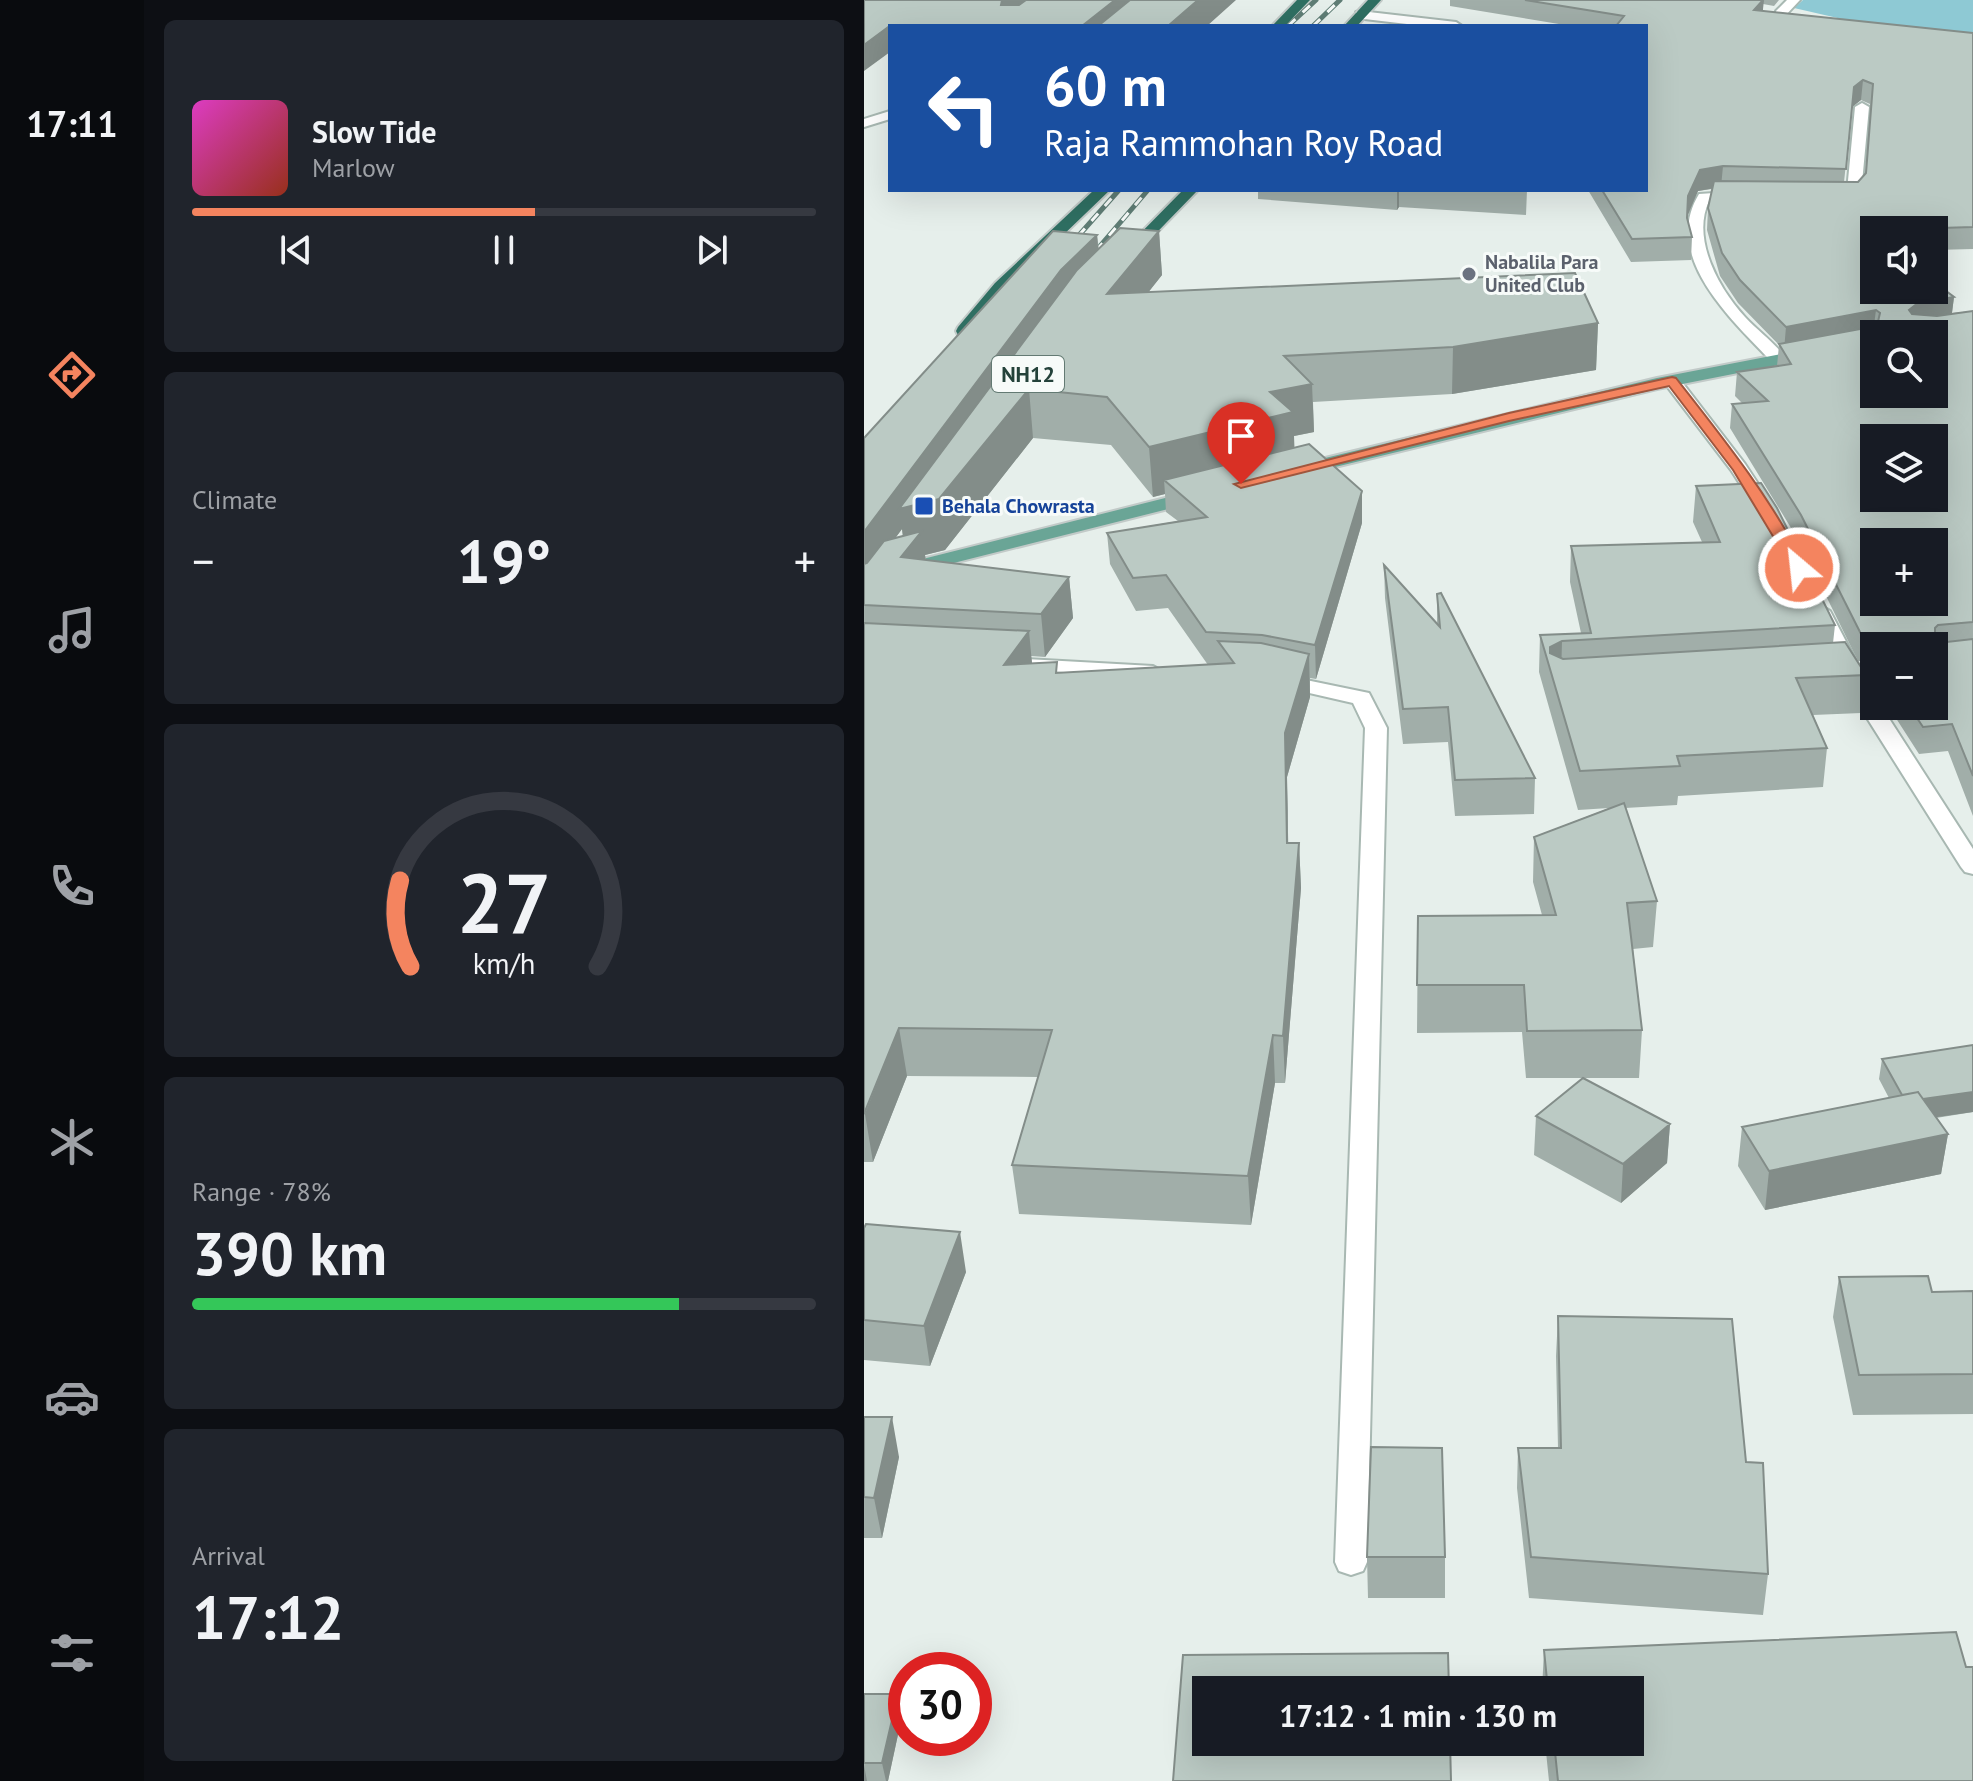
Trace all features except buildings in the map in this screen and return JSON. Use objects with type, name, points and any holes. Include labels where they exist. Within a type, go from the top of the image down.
[{"type":"highway","points":[[1280,24],[1304,0]]},
{"type":"highway","points":[[1352,24],[1375,0]]},
{"type":"highway","points":[[952,346],[1001,286],[1101,192]]},
{"type":"highway","points":[[1116,267],[1189,192]]},
{"type":"highway","points":[[885,574],[903,549]]},
{"type":"main road","points":[[1281,474],[1509,417],[1777,357],[1860,343]]},
{"type":"main road","points":[[885,574],[1220,490]]},
{"type":"street","points":[[1780,14],[1794,0]]},
{"type":"street","points":[[1765,12],[1799,17]]},
{"type":"street","points":[[1360,15],[1439,24]]},
{"type":"street","points":[[1825,198],[1840,199],[1854,194],[1862,107]]},
{"type":"street","points":[[867,122],[888,116]]},
{"type":"street","points":[[867,122],[888,123]]},
{"type":"street","points":[[1766,196],[1704,197],[1699,203],[1697,232],[1700,255],[1729,308],[1777,357]]},
{"type":"street","points":[[1672,381],[1739,468],[1780,532]]},
{"type":"street","points":[[1812,594],[1842,672],[1973,867]]},
{"type":"street","points":[[1008,664],[1183,673]]},
{"type":"street","points":[[1842,672],[1860,670]]},
{"type":"street","points":[[1247,677],[1321,687],[1361,698],[1376,728],[1351,1562]]},
{"type":"water","points":[[1803,0],[1973,0],[1973,36],[1877,27],[1794,8]]},
{"type":"railway","points":[[1290,24],[1316,0]]},
{"type":"railway","points":[[1315,24],[1340,0]]},
{"type":"railway","points":[[1065,251],[1117,192]]},
{"type":"railway","points":[[1083,266],[1146,192]]},
{"type":"place","name":"Nabalila Para United Club","points":[[1469,274]]},
{"type":"place","name":"Behala Chowrasta","points":[[924,506]]},
{"type":"route","points":[[1241,484],[1509,417],[1672,381],[1739,468],[1799,568]]}]
